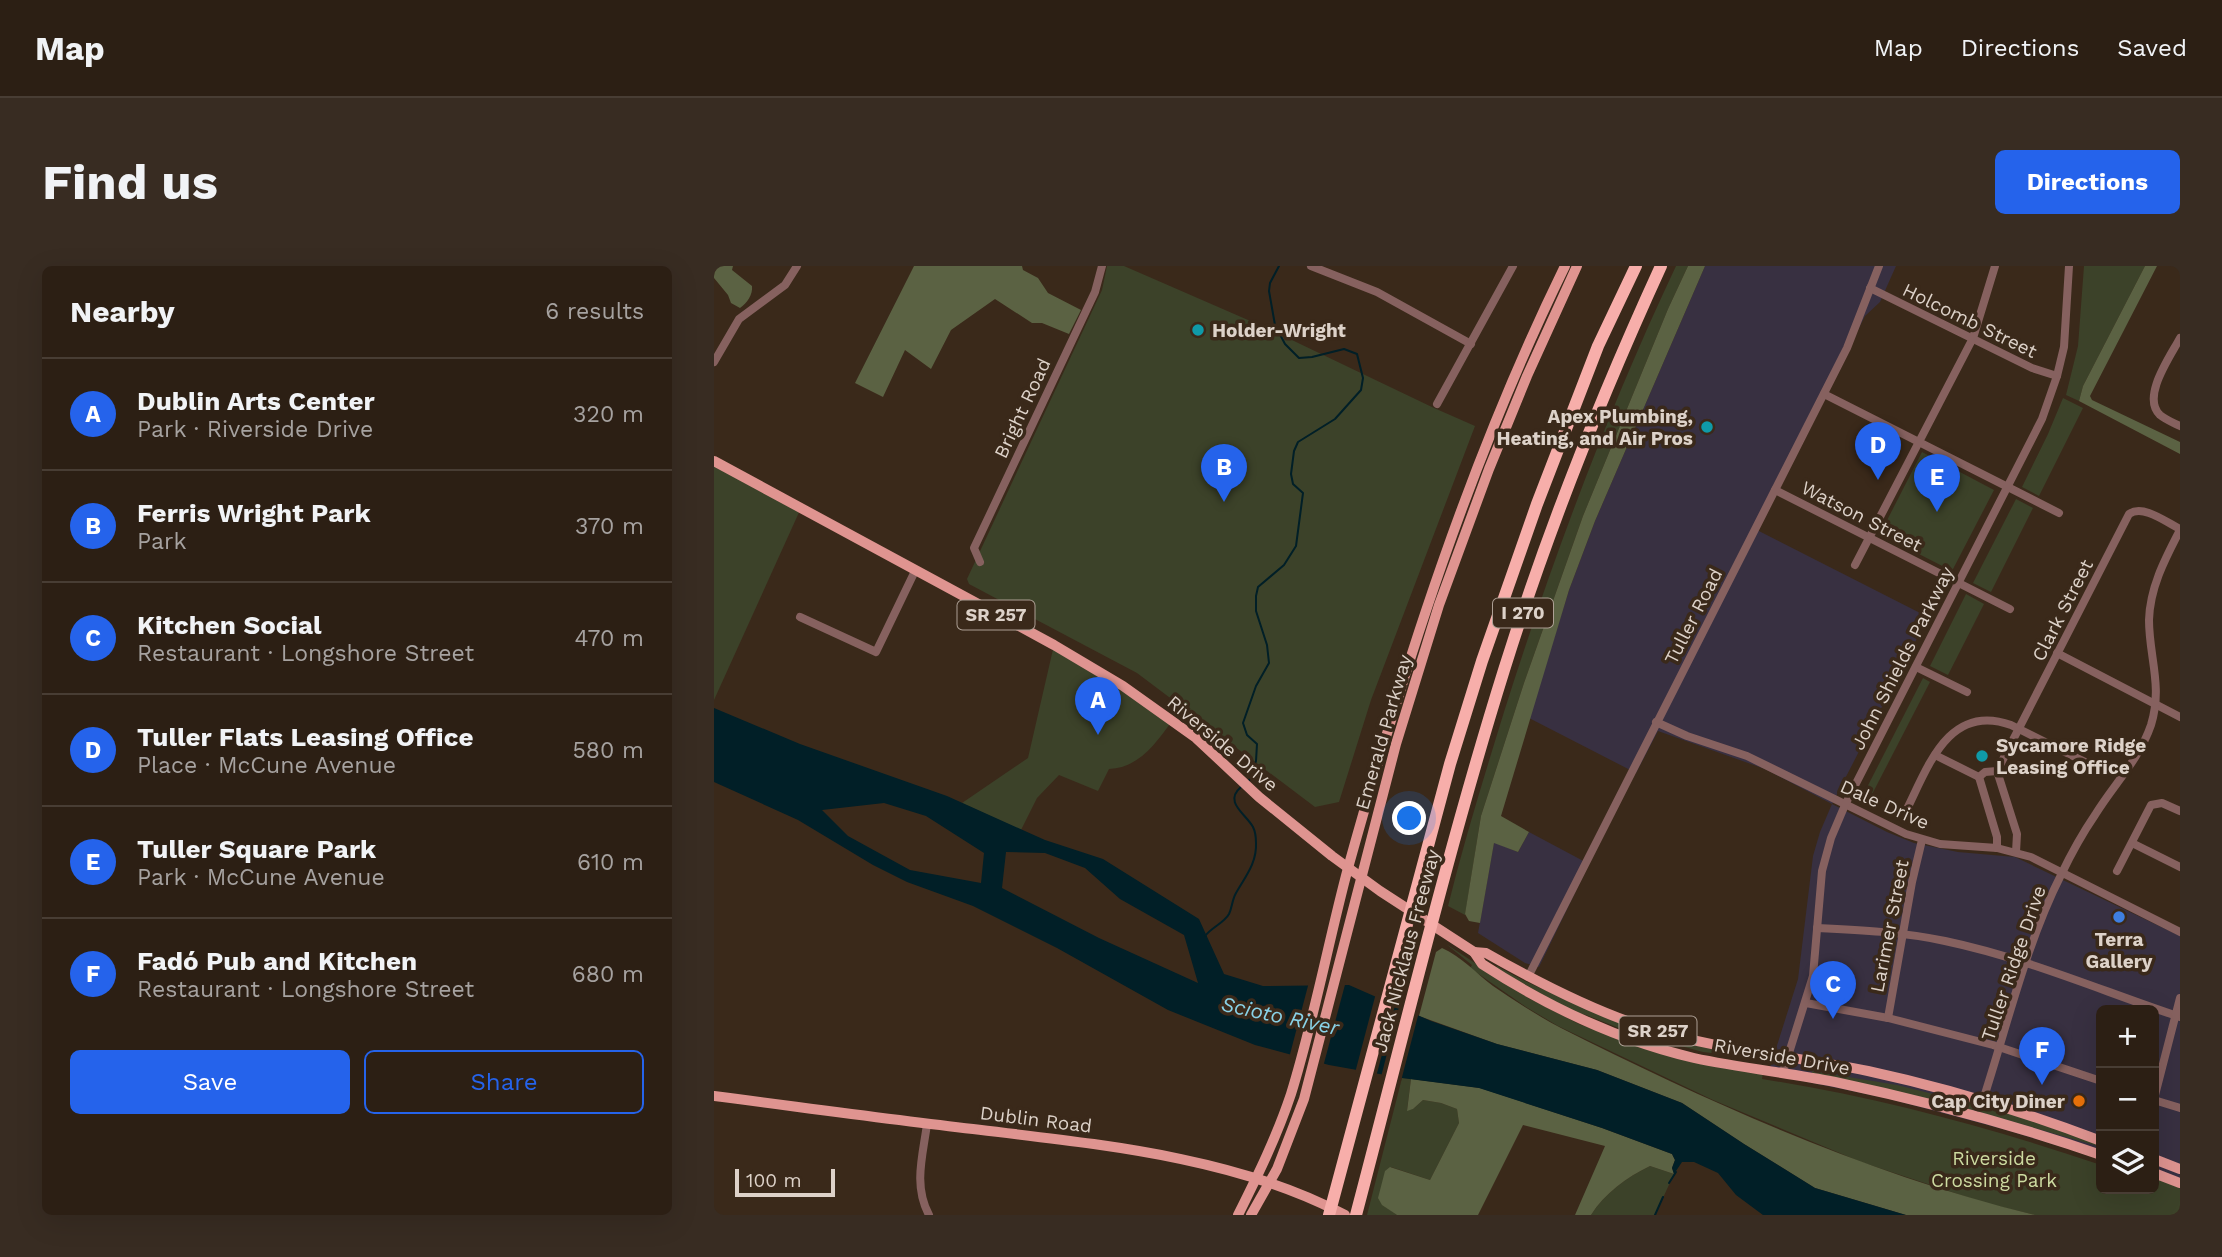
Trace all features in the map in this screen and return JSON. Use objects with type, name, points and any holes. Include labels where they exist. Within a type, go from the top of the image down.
[{"type":"highway","name":"Jack Nicklaus Freeway","points":[[1329,1215],[1450,764],[1508,583],[1598,346],[1636,266]]},
{"type":"highway","name":"Jack Nicklaus Freeway","points":[[1356,1215],[1445,878],[1504,669],[1559,512],[1620,355],[1661,266]]},
{"type":"main road","name":"Emerald Parkway","points":[[1238,1215],[1274,1140],[1291,1092],[1348,868],[1429,602],[1481,459],[1565,266]]},
{"type":"main road","name":"Emerald Parkway","points":[[1251,1215],[1287,1146],[1312,1075],[1396,744],[1439,605],[1491,463],[1577,266]]},
{"type":"main road","name":"Riverside Drive","points":[[714,461],[1054,645],[1124,686],[1196,738],[1259,796],[1348,868],[1474,952],[1482,964],[1565,1013],[1603,1030],[1658,1048],[1696,1058],[1783,1072],[1924,1104],[2096,1153]]},
{"type":"main road","name":"Riverside Drive","points":[[1474,952],[1486,953],[1528,977],[1594,1008],[1645,1027],[1712,1044],[1869,1072],[1983,1100],[2096,1139]]},
{"type":"main road","name":"Dublin Road","points":[[714,1096],[1101,1145],[1223,1169],[1270,1182],[1345,1215]]},
{"type":"main road","points":[[2159,1162],[2180,1169]]},
{"type":"main road","points":[[2159,1175],[2180,1183]]},
{"type":"street","points":[[714,362],[738,319],[785,285],[797,266]]},
{"type":"street","name":"Bright Road","points":[[980,562],[974,548],[1096,292],[1102,266]]},
{"type":"street","points":[[1311,266],[1377,292],[1471,344]]},
{"type":"street","points":[[1437,404],[1513,266]]},
{"type":"street","name":"Tuller Road","points":[[1528,977],[1853,336],[1880,266]]},
{"type":"street","points":[[1855,565],[1973,338],[1995,266]]},
{"type":"street","name":"John Shields Parkway","points":[[1783,1072],[1815,969],[1824,864],[1831,838],[1845,805],[2042,419],[2057,376],[2066,332],[2069,266]]},
{"type":"street","name":"Holcomb Street","points":[[1870,288],[2032,368],[2057,376]]},
{"type":"street","points":[[2180,338],[2155,388],[2153,400],[2159,414],[2180,426]]},
{"type":"street","points":[[1824,394],[2059,513]]},
{"type":"street","name":"Watson Street","points":[[1775,490],[2010,609]]},
{"type":"street","name":"Clark Street","points":[[1997,771],[2129,514],[2141,510],[2180,530]]},
{"type":"street","name":"Tuller Ridge Drive","points":[[1983,1100],[2046,908],[2095,814],[2124,776],[2150,728],[2157,677],[2149,628],[2151,601],[2160,571],[2180,530]]},
{"type":"street","points":[[800,617],[876,652],[915,571]]},
{"type":"street","points":[[2057,653],[2180,717]]},
{"type":"street","points":[[1916,667],[1967,692]]},
{"type":"street","points":[[1904,815],[1948,735],[1970,723],[1995,720],[2018,728],[2105,772]]},
{"type":"street","name":"Dale Drive","points":[[1657,722],[1687,736],[1748,756],[1922,840],[2016,852],[2180,932]]},
{"type":"street","points":[[1935,755],[1979,777],[1997,837],[1997,848]]},
{"type":"street","points":[[1979,777],[1985,772],[1997,771],[2017,834],[2016,852]]},
{"type":"street","points":[[2117,871],[2153,804],[2162,803],[2180,811]]},
{"type":"street","name":"Larimer Street","points":[[1888,1018],[1922,840]]},
{"type":"street","points":[[2132,843],[2180,867]]},
{"type":"street","points":[[1817,928],[1904,934],[1946,941],[2026,963],[2178,1016]]},
{"type":"street","points":[[2159,1082],[2178,1016],[2180,998]]},
{"type":"street","points":[[1806,1003],[1888,1018],[2000,1047],[2096,1079]]},
{"type":"street","points":[[2159,1101],[2180,1108]]},
{"type":"street","points":[[927,1124],[920,1189],[929,1215]]},
{"type":"shaded area","points":[[1705,266],[1896,266],[1880,302],[1865,316],[1757,530],[1928,617],[1832,804],[1765,769],[1658,731],[1636,773],[1529,718],[1569,590],[1595,521]]},
{"type":"shaded area","points":[[1832,804],[1914,843],[1958,852],[2015,857],[2178,935],[2180,933],[2180,1187],[2159,1179],[2159,1005],[2096,1005],[2096,1157],[1886,1098],[1768,1074],[1798,979],[1813,856]]},
{"type":"shaded area","points":[[1529,832],[1589,864],[1539,967],[1525,963],[1478,933],[1494,842],[1518,852]]},
{"type":"green space","points":[[714,266],[733,266],[732,270],[752,286],[752,293],[740,308],[731,303],[714,278]]},
{"type":"green space","points":[[914,266],[1022,266],[1023,270],[1038,278],[1048,293],[1081,310],[1069,334],[1042,323],[1032,323],[995,299],[951,330],[931,369],[905,350],[883,397],[855,383]]},
{"type":"green space","points":[[1107,266],[1124,266],[1271,330],[1475,426],[1371,700],[1339,802],[1315,807],[1137,673],[969,584],[967,579],[1102,290]]},
{"type":"green space","points":[[1676,266],[1688,266],[1583,516],[1524,683],[1481,816],[1465,915],[1448,906],[1522,655],[1604,430]]},
{"type":"green space","points":[[1688,266],[1705,266],[1595,521],[1569,590],[1501,816],[1529,832],[1518,852],[1494,843],[1480,923],[1469,921],[1465,914],[1481,816],[1524,683],[1583,516]]},
{"type":"green space","points":[[2084,266],[2145,266],[2083,386],[2079,401],[2066,395],[2078,346]]},
{"type":"green space","points":[[2145,266],[2157,266],[2090,396],[2092,400],[2180,442],[2180,454],[2079,401],[2083,386]]},
{"type":"green space","points":[[2063,398],[2083,408],[2039,496],[2022,487]]},
{"type":"green space","points":[[1922,452],[1994,490],[1952,571],[1880,534]]},
{"type":"green space","points":[[714,461],[801,508],[714,700]]},
{"type":"green space","points":[[2016,499],[2033,508],[1991,592],[1973,583]]},
{"type":"green space","points":[[1966,594],[1984,604],[1948,675],[1930,666]]},
{"type":"green space","points":[[1054,645],[1172,721],[1146,753],[1120,768],[1109,769],[1098,791],[1059,775],[1037,798],[1021,830],[962,803],[1028,758]]},
{"type":"green space","points":[[1923,678],[1930,682],[1866,806],[1859,803]]},
{"type":"green space","name":"Riverside Crossing Park","points":[[1446,944],[1530,999],[1581,1025],[1763,1073],[1762,1079],[1891,1104],[2060,1151],[2096,1163],[2096,1194],[2159,1194],[2159,1180],[2180,1187],[2180,1215],[2035,1215],[1985,1203],[1861,1162],[1713,1100],[1558,1026],[1470,968],[1472,965]]},
{"type":"green space","points":[[1442,948],[1462,960],[1493,986],[1552,1023],[1676,1084],[1852,1158],[1973,1199],[2035,1215],[1906,1215],[1815,1188],[1682,1103],[1597,1070],[1497,1044],[1419,1016],[1436,952]]},
{"type":"green space","points":[[1497,966],[1558,996],[1590,1008],[1755,1055],[1754,1058],[1703,1052],[1629,1032],[1571,1011],[1496,968]]},
{"type":"green space","points":[[1812,1071],[1897,1085],[1953,1099],[1971,1100],[2096,1142],[2096,1146],[1969,1109],[1950,1107],[1812,1074]]},
{"type":"green space","points":[[1402,1078],[1411,1079],[1407,1110],[1413,1109],[1423,1100],[1441,1103],[1457,1109],[1459,1123],[1430,1180],[1391,1167],[1383,1205],[1397,1215],[1367,1215]]},
{"type":"green space","points":[[1411,1079],[1480,1088],[1602,1128],[1672,1154],[1675,1160],[1672,1168],[1674,1174],[1650,1166],[1617,1187],[1602,1200],[1591,1215],[1575,1215],[1605,1146],[1523,1125],[1478,1215],[1397,1215],[1382,1205],[1378,1198],[1385,1171],[1390,1167],[1430,1180],[1459,1123],[1457,1109],[1441,1103],[1423,1100],[1407,1111]]},
{"type":"green space","points":[[1650,1166],[1674,1174],[1655,1215],[1591,1215],[1602,1200],[1617,1187]]},
{"type":"water","name":"Scioto River","points":[[714,708],[800,744],[947,796],[1045,840],[1103,859],[1199,919],[1224,974],[1263,986],[1349,985],[1431,1021],[1497,1044],[1597,1070],[1682,1103],[1815,1188],[1906,1215],[1763,1215],[1736,1195],[1718,1173],[1694,1162],[1682,1162],[1674,1174],[1672,1168],[1675,1160],[1672,1154],[1602,1128],[1479,1088],[1329,1065],[1255,1045],[1168,1010],[1057,948],[973,906],[907,882],[798,820],[714,782]],"holes":[[[884,803],[926,816],[984,853],[981,883],[910,870],[848,836],[822,810]],[[1006,852],[1045,853],[1085,868],[1120,899],[1184,935],[1198,983],[1099,938],[1002,888]]]},
{"type":"pier","points":[[1346,981],[1323,1067],[1289,1058],[1309,982]]},
{"type":"pier","points":[[1376,993],[1396,1002],[1376,1077],[1355,1073]]},
{"type":"pier","points":[[1400,1003],[1419,1012],[1401,1081],[1381,1077]]},
{"type":"waterway","points":[[1249,781],[1256,761],[1257,744],[1247,735],[1243,723],[1256,686],[1269,663],[1267,645],[1256,611],[1256,596],[1258,587],[1284,565],[1296,546],[1303,493],[1293,484],[1291,474],[1294,451],[1298,442],[1335,419],[1361,390],[1363,378],[1357,354],[1344,349],[1299,358],[1285,344],[1275,325],[1269,291],[1279,266]]},
{"type":"waterway","points":[[1205,936],[1229,914],[1255,857],[1254,829],[1235,803],[1236,792],[1241,787]]},
{"type":"waterway","points":[[1669,1183],[1676,1172]]},
{"type":"waterway","points":[[1655,1215],[1663,1197]]},
{"type":"place","name":"Holder-Wright","points":[[1198,330]]},
{"type":"place","name":"Apex Plumbing, Heating, and Air Pros","points":[[1707,427]]},
{"type":"place","name":"Tuller Flats Leasing Office","points":[[1878,480]]},
{"type":"place","name":"Ferris Wright Park","points":[[1224,502]]},
{"type":"place","name":"Tuller Square Park","points":[[1937,512]]},
{"type":"place","name":"Dublin Arts Center","points":[[1098,735]]},
{"type":"place","name":"Sycamore Ridge Leasing Office","points":[[1982,756]]},
{"type":"place","name":"Terra Gallery","points":[[2119,917]]},
{"type":"place","name":"Kitchen Social","points":[[1833,1019]]},
{"type":"place","name":"Fadó Pub and Kitchen","points":[[2042,1085]]},
{"type":"place","name":"Cap City Diner","points":[[2079,1101]]}]
